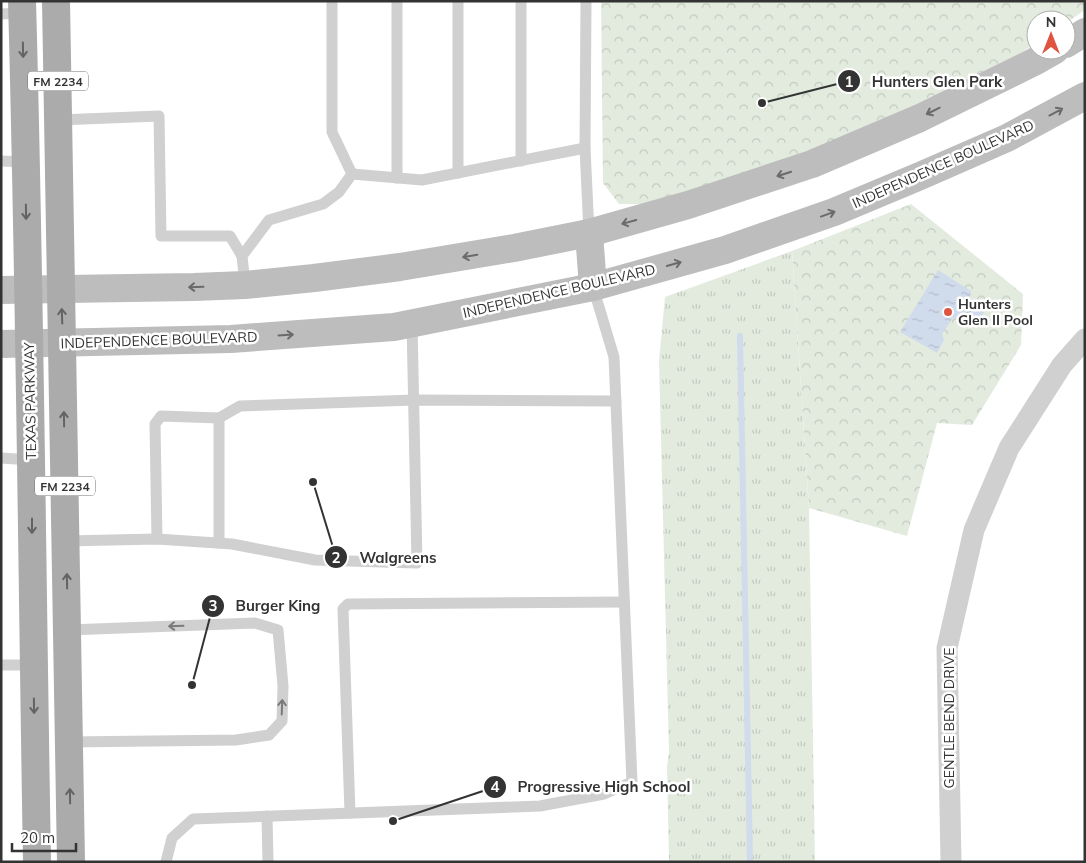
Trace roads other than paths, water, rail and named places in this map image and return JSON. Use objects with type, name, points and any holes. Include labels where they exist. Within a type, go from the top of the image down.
[{"type":"main road","name":"FM 2234","points":[[56,1],[71,862]]},
{"type":"main road","name":"TEXAS PARKWAY","points":[[15,9],[14,290],[28,344],[37,862]]},
{"type":"main road","points":[[14,290],[245,285],[400,268],[514,248],[588,232],[688,205],[812,164],[920,118],[1038,60]]},
{"type":"main road","name":"INDEPENDENCE BOULEVARD","points":[[1,344],[231,339],[394,327],[593,286],[725,250],[834,212],[1007,138],[1085,96]]},
{"type":"main road","points":[[588,232],[593,286]]},
{"type":"street","name":"GENTLE BEND DRIVE","points":[[951,862],[947,648],[974,530],[1009,448],[1062,365],[1085,339]]},
{"type":"lane","points":[[332,1],[332,132],[352,174]]},
{"type":"lane","points":[[397,1],[397,178]]},
{"type":"lane","points":[[458,1],[458,173]]},
{"type":"lane","points":[[521,161],[522,1]]},
{"type":"lane","points":[[586,1],[585,148],[588,232]]},
{"type":"lane","points":[[59,120],[159,116],[161,236],[230,236],[242,256],[245,285]]},
{"type":"lane","points":[[352,174],[422,180],[585,148]]},
{"type":"lane","points":[[242,256],[269,220],[323,204],[339,192],[352,174]]},
{"type":"lane","points":[[166,862],[172,838],[193,819],[540,806],[604,794],[632,782],[614,357],[593,286]]},
{"type":"lane","points":[[66,542],[157,539],[219,543],[315,560],[417,563],[412,323]]},
{"type":"lane","points":[[157,539],[155,424],[160,416],[219,418],[240,406],[414,400],[616,401]]},
{"type":"lane","points":[[219,418],[219,543]]},
{"type":"lane","points":[[1,458],[31,460]]},
{"type":"lane","points":[[350,813],[344,609],[348,604],[624,602]]},
{"type":"lane","points":[[68,630],[255,623],[278,630],[283,686],[282,721],[269,735],[236,740],[70,742]]},
{"type":"lane","points":[[1,665],[33,665]]},
{"type":"lane","points":[[267,816],[268,862]]},
{"type":"water","name":"Hunters Glen II Pool","points":[[938,270],[971,291],[970,298],[986,309],[976,325],[960,316],[952,319],[942,334],[944,340],[937,353],[900,332]]},
{"type":"waterway","points":[[740,336],[750,862]]},
{"type":"place","name":"Hunters Glen Park","points":[[762,103]]},
{"type":"place","name":"Hunters Glen II Pool","points":[[948,312]]},
{"type":"place","name":"Walgreens","points":[[313,482]]},
{"type":"place","name":"Burger King","points":[[192,685]]},
{"type":"place","name":"Progressive High School","points":[[393,821]]}]
